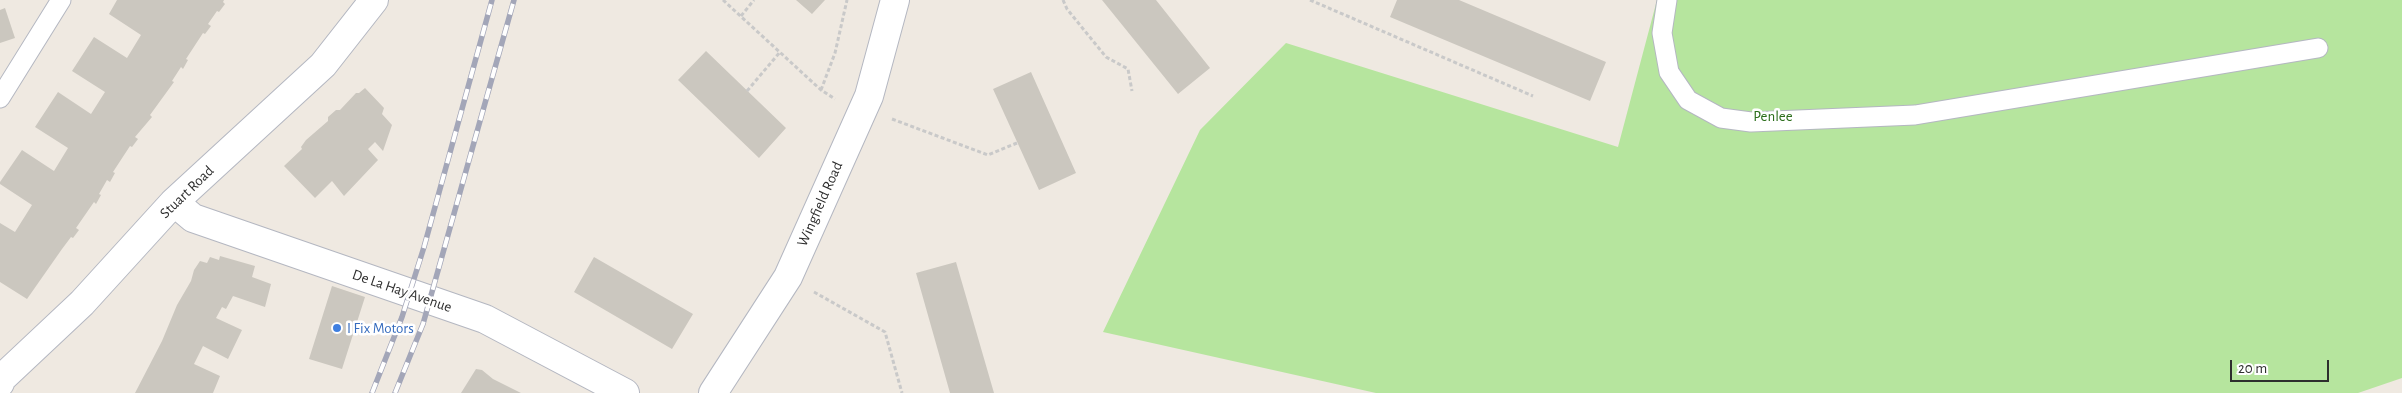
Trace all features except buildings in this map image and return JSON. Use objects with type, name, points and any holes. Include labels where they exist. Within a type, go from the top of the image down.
[{"type":"street","name":"Stuart Road","points":[[0,380],[82,303],[174,202],[323,65],[374,0]]},
{"type":"street","name":"Wingfield Road","points":[[712,393],[788,277],[869,96],[895,0]]},
{"type":"street","name":"De La Hay Avenue","points":[[174,202],[193,218],[485,319],[625,393]]},
{"type":"lane","points":[[0,98],[61,0]]},
{"type":"lane","points":[[1667,0],[1662,33],[1669,72],[1688,100],[1721,118],[1751,122],[1915,115],[2318,48]]},
{"type":"path","points":[[723,0],[821,90],[862,112],[988,155],[1017,143]]},
{"type":"path","points":[[740,16],[754,0]]},
{"type":"path","points":[[821,90],[836,53],[847,0]]},
{"type":"path","points":[[1063,0],[1067,9],[1106,57],[1128,69],[1132,91]]},
{"type":"path","points":[[1310,0],[1533,96]]},
{"type":"path","points":[[748,91],[780,52]]},
{"type":"path","points":[[788,277],[885,332],[902,393]]},
{"type":"green space","name":"Penlee","points":[[1657,0],[2402,0],[2402,378],[2358,393],[1376,393],[1103,332],[1200,130],[1286,43],[1618,147]]},
{"type":"railway","points":[[372,393],[402,317],[424,247],[492,0]]},
{"type":"railway","points":[[395,393],[423,324],[514,0]]},
{"type":"place","name":"I Fix Motors","points":[[337,328]]}]
